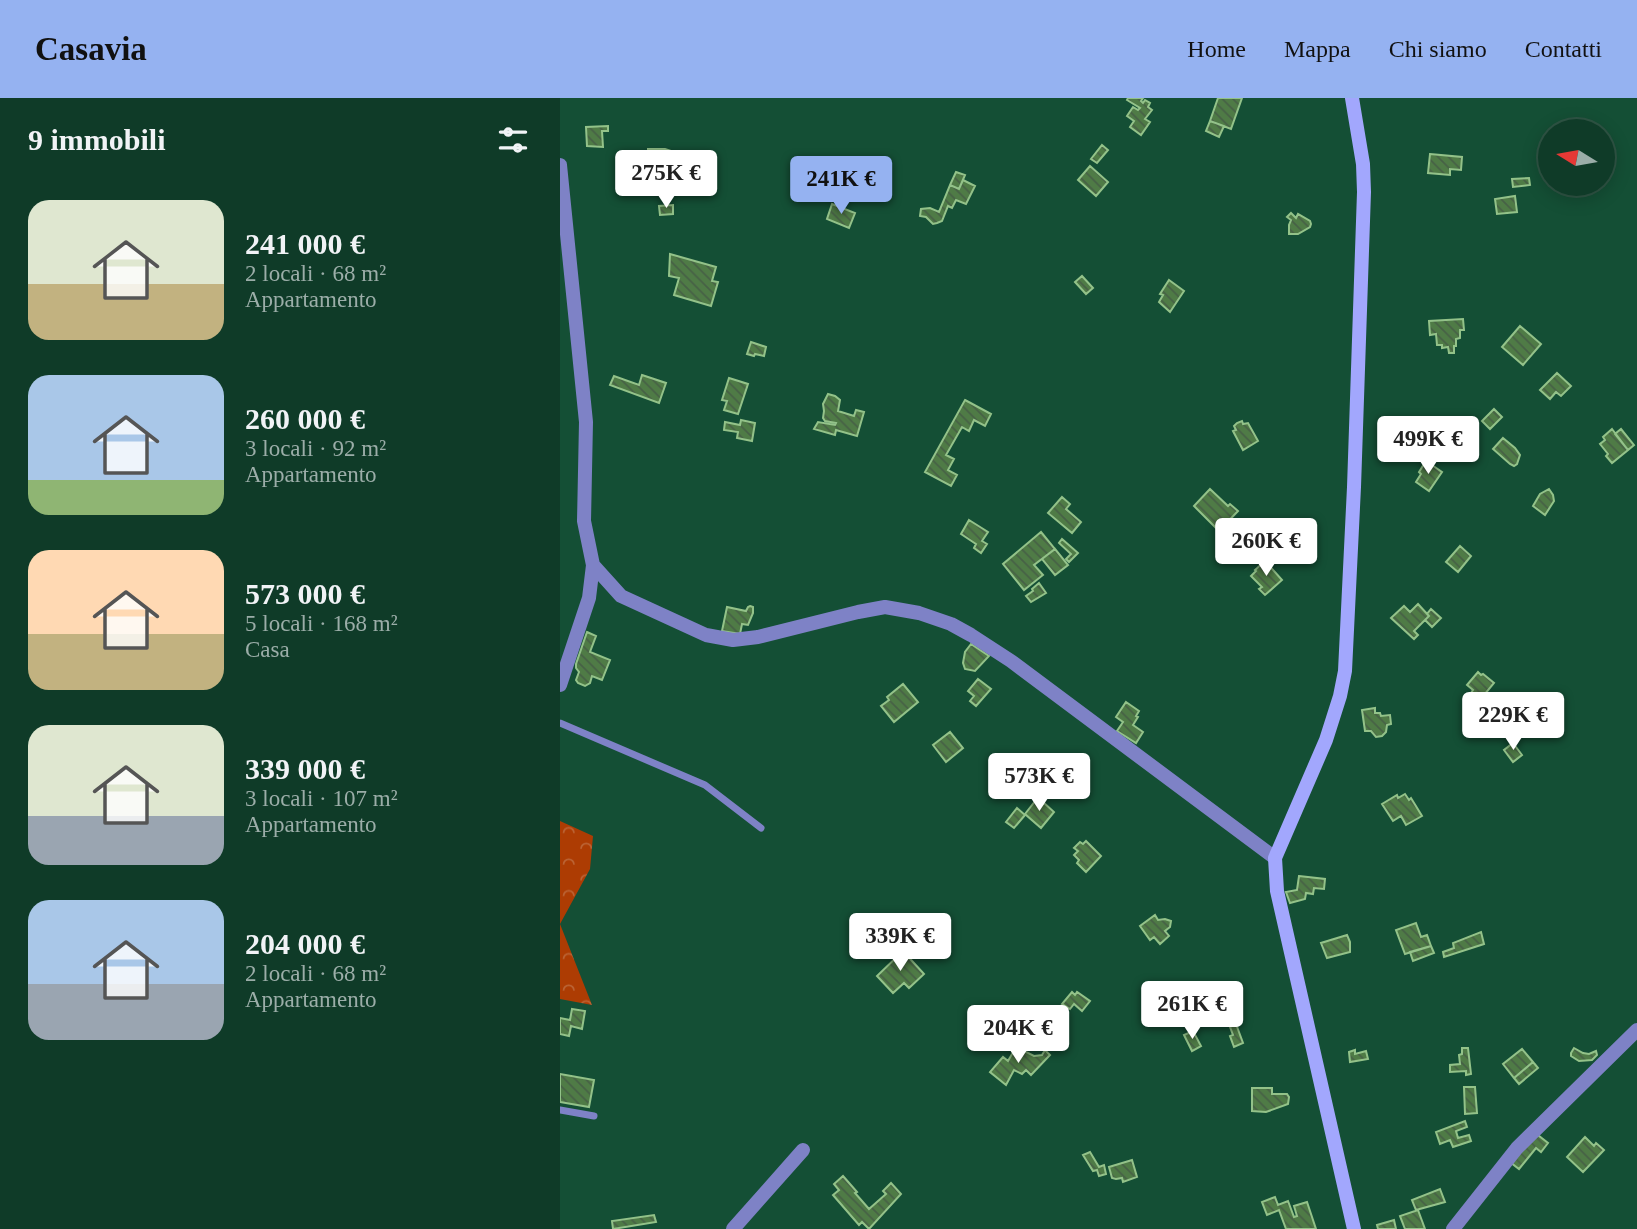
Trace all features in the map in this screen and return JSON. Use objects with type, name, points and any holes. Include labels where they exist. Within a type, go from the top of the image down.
[{"type":"main road","points":[[1352,98],[1363,164],[1364,192],[1345,671],[1326,740],[1275,858],[1277,891],[1354,1229]]},
{"type":"street","points":[[560,165],[565,258],[586,422],[584,521],[593,565],[589,598],[560,685]]},
{"type":"street","points":[[593,565],[621,596],[706,635],[733,640],[758,637],[885,607],[919,613],[951,624],[1011,661],[1275,858]]},
{"type":"street","points":[[1453,1229],[1517,1148],[1636,1033]]},
{"type":"street","points":[[733,1229],[803,1150]]},
{"type":"lane","points":[[560,723],[705,785],[761,828]]},
{"type":"lane","points":[[560,1110],[594,1116]]},
{"type":"green space","points":[[560,821],[593,836],[590,869],[560,924]]},
{"type":"green space","points":[[560,924],[592,1005],[560,999]]},
{"type":"building","points":[[1143,98],[1143,103],[1145,100],[1150,103],[1148,107],[1152,110],[1145,119],[1150,122],[1141,135],[1130,127],[1134,121],[1127,116],[1133,107],[1138,110],[1140,108],[1127,100]]},
{"type":"building","points":[[1218,98],[1242,98],[1231,129],[1210,121]]},
{"type":"building","points":[[1210,121],[1224,126],[1219,137],[1206,131]]},
{"type":"building","points":[[608,126],[608,131],[602,131],[603,147],[587,146],[586,127]]},
{"type":"building","points":[[1102,145],[1108,150],[1097,163],[1091,159]]},
{"type":"building","points":[[648,149],[665,149],[677,153],[672,178],[661,178],[662,163],[648,162]]},
{"type":"building","points":[[1430,154],[1462,157],[1461,170],[1450,169],[1450,175],[1428,173]]},
{"type":"building","points":[[1090,166],[1108,182],[1096,196],[1078,180]]},
{"type":"building","points":[[956,172],[965,175],[959,189],[950,185]]},
{"type":"building","points":[[837,176],[850,180],[835,197],[808,195],[808,184],[835,184]]},
{"type":"building","points":[[1529,178],[1530,185],[1513,187],[1512,179]]},
{"type":"building","points":[[963,180],[975,186],[966,204],[956,200],[952,208],[948,206],[942,221],[937,223],[933,224],[926,217],[920,216],[921,209],[930,208],[939,212],[950,185],[959,189]]},
{"type":"building","points":[[1515,196],[1517,212],[1497,214],[1495,199]]},
{"type":"building","points":[[832,204],[855,213],[849,228],[827,219]]},
{"type":"building","points":[[673,205],[673,214],[660,215],[659,206]]},
{"type":"building","points":[[1291,213],[1296,218],[1298,214],[1310,221],[1310,227],[1298,234],[1289,234],[1291,220],[1287,217]]},
{"type":"building","points":[[670,254],[716,267],[712,281],[718,282],[711,306],[674,295],[679,278],[669,276]]},
{"type":"building","points":[[1082,276],[1093,288],[1086,294],[1075,282]]},
{"type":"building","points":[[1169,280],[1184,291],[1170,312],[1159,302],[1163,295],[1160,294]]},
{"type":"building","points":[[1463,319],[1464,330],[1460,330],[1460,338],[1456,339],[1454,353],[1449,353],[1448,347],[1437,345],[1436,334],[1430,335],[1429,321]]},
{"type":"building","points":[[1520,326],[1541,344],[1523,365],[1502,347]]},
{"type":"building","points":[[751,342],[766,347],[764,356],[747,354]]},
{"type":"building","points":[[1557,373],[1571,386],[1561,396],[1556,392],[1550,399],[1540,390]]},
{"type":"building","points":[[642,375],[666,383],[659,403],[610,385],[614,376],[639,385]]},
{"type":"building","points":[[729,378],[748,384],[738,414],[724,410],[727,401],[722,400]]},
{"type":"building","points":[[828,394],[840,400],[838,411],[854,416],[856,410],[864,412],[857,436],[836,430],[835,435],[814,429],[818,422],[836,423],[823,418],[823,404]]},
{"type":"building","points":[[965,400],[991,414],[985,426],[974,420],[969,431],[962,427],[946,455],[954,459],[948,470],[957,475],[951,486],[925,472]]},
{"type":"building","points":[[1494,409],[1502,417],[1490,429],[1482,421]]},
{"type":"building","points":[[741,420],[755,423],[752,441],[737,438],[738,432],[724,430],[725,422],[740,425]]},
{"type":"building","points":[[1242,421],[1243,424],[1248,423],[1258,441],[1243,450],[1233,431],[1236,430],[1234,426]]},
{"type":"building","points":[[1612,429],[1628,450],[1612,463],[1600,444]]},
{"type":"building","points":[[1621,429],[1634,445],[1628,450],[1615,434]]},
{"type":"building","points":[[1503,438],[1520,455],[1514,466],[1493,449]]},
{"type":"building","points":[[1429,463],[1442,472],[1429,491],[1416,482],[1424,464],[1427,466]]},
{"type":"building","points":[[1210,489],[1228,506],[1230,504],[1238,511],[1219,531],[1194,506]]},
{"type":"building","points":[[1549,489],[1554,501],[1545,515],[1533,506],[1540,494]]},
{"type":"building","points":[[1062,497],[1070,504],[1066,509],[1081,522],[1072,533],[1048,513]]},
{"type":"building","points":[[969,520],[988,532],[982,541],[987,544],[981,553],[974,548],[976,544],[961,534]]},
{"type":"building","points":[[1041,532],[1055,549],[1034,565],[1043,575],[1024,590],[1003,564]]},
{"type":"building","points":[[1062,539],[1078,553],[1069,562],[1066,559],[1071,554],[1059,543]]},
{"type":"building","points":[[1460,546],[1471,556],[1458,572],[1446,562]]},
{"type":"building","points":[[1055,549],[1068,565],[1055,575],[1042,559]]},
{"type":"building","points":[[1265,561],[1282,580],[1265,595],[1259,589],[1262,587],[1251,576]]},
{"type":"building","points":[[1039,583],[1046,593],[1031,602],[1026,596]]},
{"type":"building","points":[[1418,604],[1429,616],[1414,631],[1418,635],[1414,639],[1391,618],[1404,606],[1410,612]]},
{"type":"building","points":[[750,606],[753,607],[753,613],[748,625],[742,624],[740,634],[722,631],[727,607],[746,611]]},
{"type":"building","points":[[1431,609],[1441,618],[1432,627],[1425,620]]},
{"type":"building","points":[[587,632],[596,636],[590,652],[610,660],[602,680],[592,676],[590,683],[585,686],[576,680],[579,672],[576,664]]},
{"type":"building","points":[[971,644],[989,656],[975,671],[965,669],[963,663],[965,652]]},
{"type":"building","points":[[1478,672],[1494,683],[1480,700],[1471,693],[1473,690],[1467,685]]},
{"type":"building","points":[[978,679],[991,689],[976,706],[970,701],[974,696],[968,691]]},
{"type":"building","points":[[903,684],[918,702],[894,722],[881,706],[889,700],[887,697]]},
{"type":"building","points":[[1126,702],[1139,711],[1133,725],[1143,732],[1136,743],[1117,731],[1123,722],[1116,717]]},
{"type":"building","points":[[1375,708],[1375,713],[1380,713],[1381,716],[1390,715],[1391,724],[1387,725],[1382,736],[1376,737],[1371,731],[1365,731],[1362,710]]},
{"type":"building","points":[[950,732],[963,748],[946,762],[933,745]]},
{"type":"building","points":[[1513,743],[1522,755],[1513,762],[1504,750]]},
{"type":"building","points":[[1405,794],[1409,800],[1411,798],[1422,816],[1406,825],[1401,816],[1393,821],[1382,804],[1397,795],[1398,798]]},
{"type":"building","points":[[1036,800],[1054,812],[1041,828],[1025,814]]},
{"type":"building","points":[[1017,808],[1025,815],[1014,828],[1006,822]]},
{"type":"building","points":[[1086,841],[1101,856],[1086,872],[1077,863],[1079,860],[1074,855],[1078,851],[1074,848],[1080,842],[1083,844]]},
{"type":"building","points":[[1299,876],[1325,879],[1324,889],[1314,888],[1313,894],[1306,893],[1305,899],[1290,903],[1286,892],[1297,890]]},
{"type":"building","points":[[1155,915],[1158,920],[1171,921],[1170,927],[1165,931],[1169,936],[1160,944],[1154,937],[1150,940],[1140,926]]},
{"type":"building","points":[[1416,923],[1421,937],[1427,935],[1431,946],[1405,954],[1396,930]]},
{"type":"building","points":[[1481,932],[1484,944],[1444,957],[1443,952],[1454,948],[1453,943]]},
{"type":"building","points":[[1347,935],[1350,952],[1327,958],[1321,943]]},
{"type":"building","points":[[1431,946],[1434,953],[1413,961],[1410,952]]},
{"type":"building","points":[[903,951],[924,974],[909,988],[904,983],[893,993],[877,976]]},
{"type":"building","points":[[1183,991],[1193,1005],[1180,1015],[1169,1001]]},
{"type":"building","points":[[1072,992],[1075,995],[1077,992],[1090,1001],[1082,1011],[1074,1004],[1070,1009],[1062,1004]]},
{"type":"building","points":[[572,1009],[585,1011],[582,1029],[571,1026],[569,1036],[560,1034],[560,1018],[570,1020]]},
{"type":"building","points":[[984,1023],[996,1035],[985,1046],[980,1040],[983,1037],[976,1030]]},
{"type":"building","points":[[1236,1024],[1243,1043],[1234,1047],[1230,1027]]},
{"type":"building","points":[[1193,1031],[1201,1046],[1192,1051],[1184,1035]]},
{"type":"building","points":[[1016,1047],[1034,1056],[1042,1055],[1045,1050],[1050,1055],[1031,1075],[1026,1070],[1022,1074],[1014,1070],[1006,1085],[990,1072],[1003,1057],[1008,1061]]},
{"type":"building","points":[[1462,1048],[1468,1048],[1471,1074],[1466,1075],[1466,1071],[1450,1072],[1450,1065],[1460,1064],[1459,1055],[1462,1054]]},
{"type":"building","points":[[1574,1048],[1589,1054],[1596,1051],[1597,1055],[1592,1060],[1579,1061],[1571,1056]]},
{"type":"building","points":[[1522,1049],[1533,1062],[1514,1078],[1503,1064]]},
{"type":"building","points":[[1355,1050],[1355,1054],[1366,1051],[1368,1059],[1350,1062],[1349,1052]]},
{"type":"building","points":[[1533,1062],[1538,1068],[1519,1084],[1514,1078]]},
{"type":"building","points":[[560,1074],[594,1080],[589,1107],[560,1102]]},
{"type":"building","points":[[1464,1087],[1475,1087],[1477,1113],[1465,1114]]},
{"type":"building","points":[[1252,1088],[1272,1088],[1272,1094],[1287,1094],[1288,1104],[1266,1112],[1252,1111]]},
{"type":"building","points":[[1465,1121],[1467,1127],[1456,1131],[1458,1138],[1469,1135],[1471,1141],[1453,1147],[1450,1140],[1440,1144],[1436,1132]]},
{"type":"building","points":[[1534,1132],[1548,1143],[1541,1152],[1536,1148],[1519,1169],[1510,1162]]},
{"type":"building","points":[[1585,1137],[1594,1146],[1596,1143],[1604,1150],[1583,1172],[1567,1157]]},
{"type":"building","points":[[1090,1152],[1099,1167],[1104,1165],[1106,1174],[1099,1176],[1097,1170],[1093,1171],[1083,1155]]},
{"type":"building","points":[[1132,1160],[1137,1177],[1123,1182],[1122,1178],[1112,1178],[1109,1167]]},
{"type":"building","points":[[843,1176],[869,1209],[886,1194],[883,1191],[891,1183],[901,1194],[869,1229],[862,1222],[859,1225],[833,1195],[839,1190],[834,1184]]},
{"type":"building","points":[[1440,1189],[1445,1202],[1416,1210],[1412,1200]]},
{"type":"building","points":[[1275,1197],[1278,1205],[1288,1201],[1294,1217],[1297,1216],[1294,1206],[1307,1202],[1316,1229],[1286,1229],[1279,1210],[1267,1215],[1262,1202]]},
{"type":"building","points":[[1418,1210],[1425,1229],[1405,1229],[1400,1216]]},
{"type":"building","points":[[654,1215],[656,1222],[613,1229],[612,1221]]},
{"type":"building","points":[[1394,1220],[1396,1229],[1378,1229],[1377,1225]]}]
